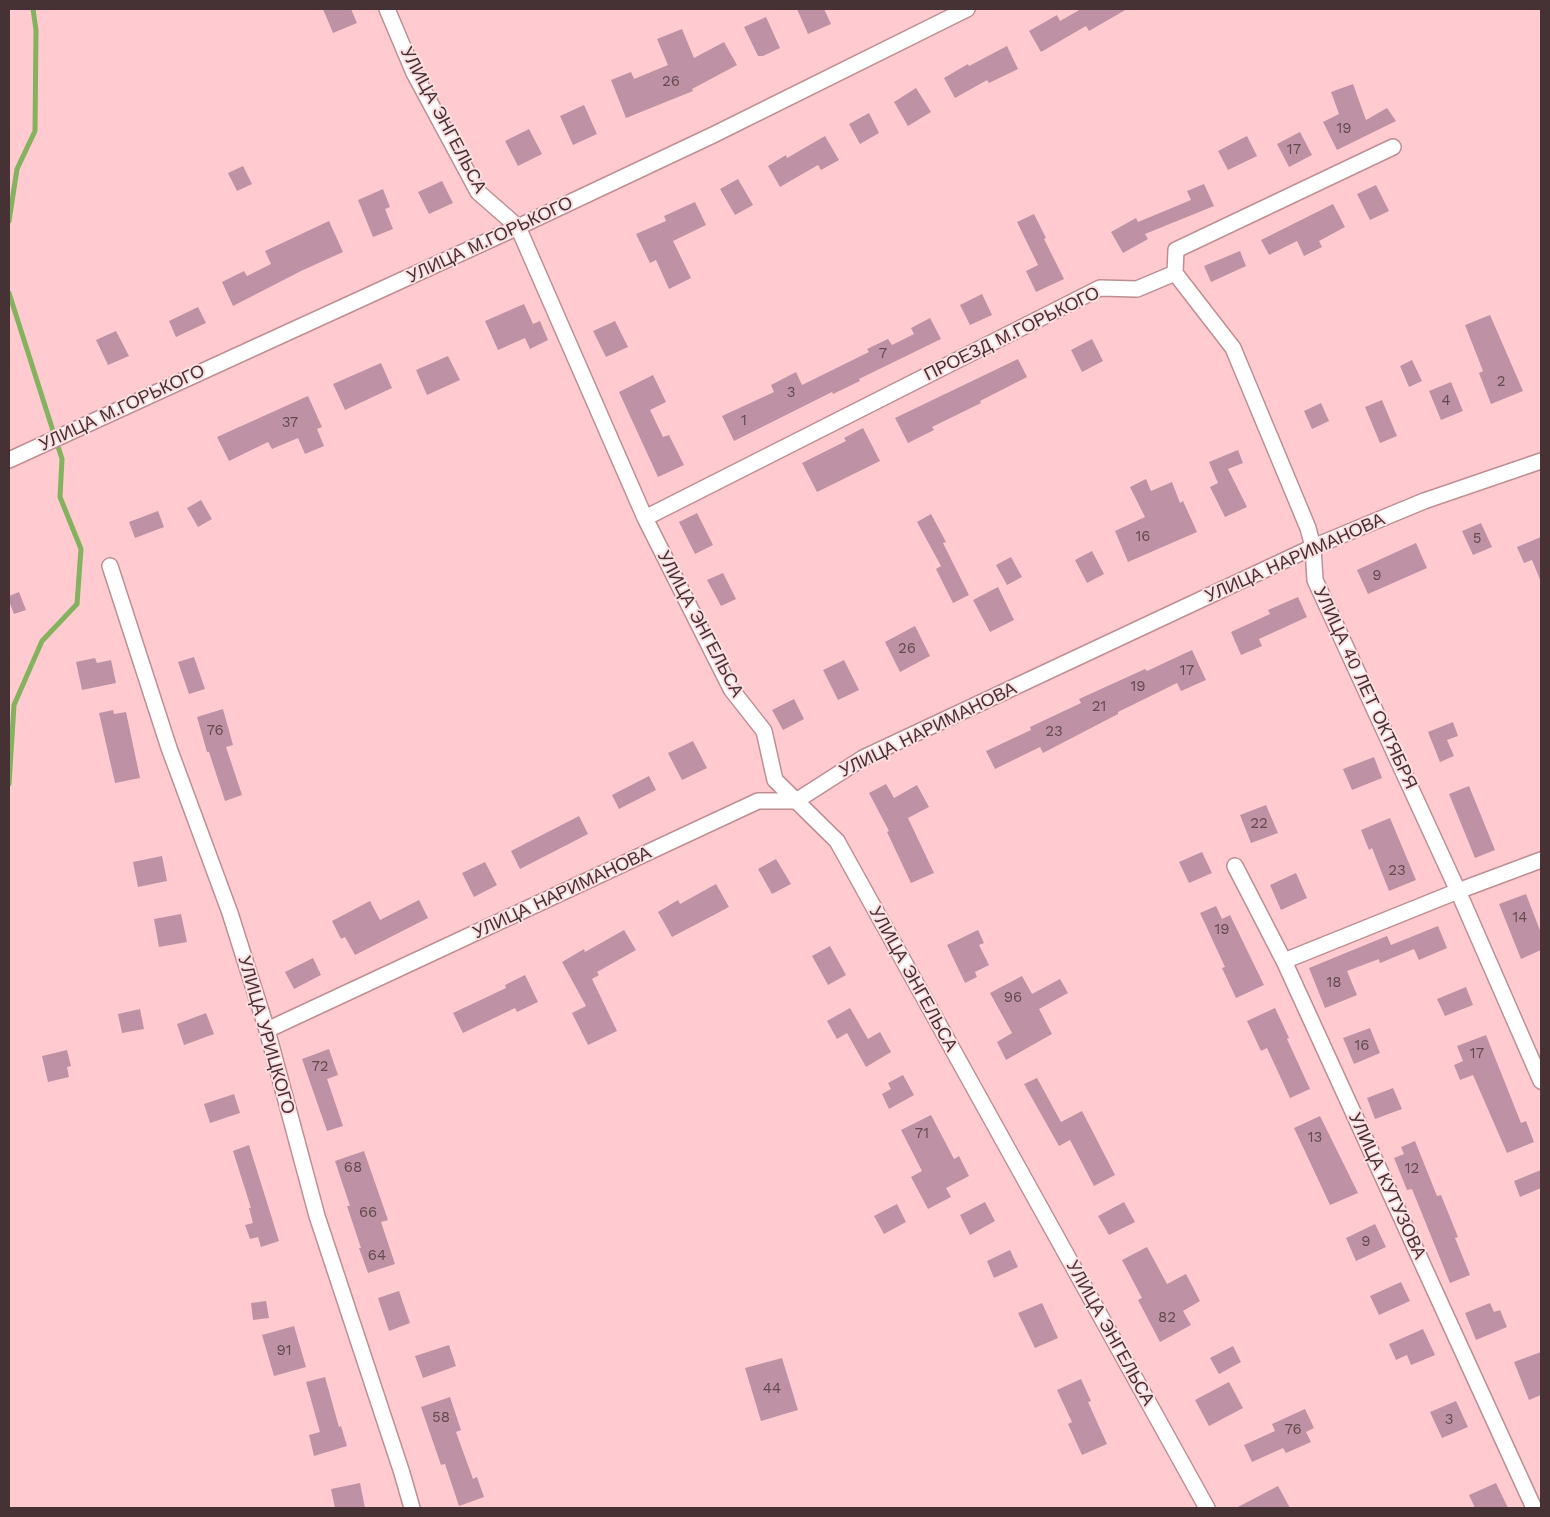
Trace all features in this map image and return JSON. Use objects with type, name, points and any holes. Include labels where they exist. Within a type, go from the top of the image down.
[{"type":"street","name":"УЛИЦА ЭНГЕЛЬСА","points":[[387,9],[414,73],[478,192],[518,227],[645,518],[731,690],[764,731],[775,780],[837,841],[1207,1508]]},
{"type":"street","name":"УЛИЦА М.ГОРЬКОГО","points":[[9,460],[518,227],[713,135],[967,9]]},
{"type":"street","points":[[1175,273],[1176,250],[1393,147]]},
{"type":"street","name":"ПРОЕЗД М.ГОРЬКОГО","points":[[645,518],[1100,288],[1138,289],[1175,273]]},
{"type":"street","name":"УЛИЦА 40 ЛЕТ ОКТЯБРЯ","points":[[1175,273],[1233,348],[1308,528],[1313,547],[1315,580],[1458,891],[1541,1081]]},
{"type":"street","name":"УЛИЦА НАРИМАНОВА","points":[[267,1030],[758,801],[796,801],[863,758],[1313,547],[1424,502],[1541,461]]},
{"type":"street","name":"УЛИЦА УРИЦКОГО","points":[[110,566],[169,748],[230,913],[267,1030],[316,1216],[412,1508]]},
{"type":"street","points":[[1284,961],[1458,891],[1541,860]]},
{"type":"street","name":"УЛИЦА КУТУЗОВА","points":[[1235,866],[1284,961],[1534,1508]]},
{"type":"building","points":[[323,9],[351,9],[357,23],[333,33]]},
{"type":"building","points":[[797,9],[824,9],[831,24],[808,34]]},
{"type":"building","points":[[1081,9],[1127,9],[1089,31],[1086,26],[1041,52],[1029,31],[1057,15],[1060,21]]},
{"type":"building","points":[[766,17],[780,48],[763,56],[758,56],[744,27]]},
{"type":"building","points":[[682,29],[694,58],[724,42],[737,65],[692,89],[693,91],[626,118],[611,80],[631,72],[634,79],[668,65],[657,39]]},
{"type":"building","points":[[1007,46],[1018,69],[989,83],[987,80],[955,98],[944,78],[968,64],[969,66]]},
{"type":"building","points":[[1353,84],[1366,120],[1387,108],[1396,121],[1337,150],[1323,122],[1339,114],[1331,92]]},
{"type":"building","points":[[916,88],[931,112],[908,126],[894,102]]},
{"type":"building","points":[[584,105],[597,134],[573,145],[560,116]]},
{"type":"building","points":[[869,113],[879,133],[860,144],[849,124]]},
{"type":"building","points":[[529,129],[542,154],[518,166],[505,141]]},
{"type":"building","points":[[1300,132],[1312,155],[1289,167],[1277,144]]},
{"type":"building","points":[[825,136],[839,160],[821,170],[818,165],[780,187],[768,166],[786,155],[787,158]]},
{"type":"building","points":[[1247,136],[1257,156],[1228,170],[1218,151]]},
{"type":"building","points":[[243,166],[252,184],[237,191],[228,173]]},
{"type":"building","points":[[738,179],[753,205],[735,215],[720,189]]},
{"type":"building","points":[[442,181],[453,203],[429,214],[418,192]]},
{"type":"building","points":[[1204,184],[1214,206],[1145,234],[1148,239],[1123,253],[1111,232],[1136,218],[1138,222],[1191,200],[1187,191]]},
{"type":"building","points":[[1376,185],[1389,211],[1370,220],[1357,194]]},
{"type":"building","points":[[383,189],[390,207],[385,209],[393,229],[373,237],[358,200]]},
{"type":"building","points":[[695,202],[706,225],[673,241],[691,278],[669,289],[656,260],[650,263],[636,234],[666,221],[664,216]]},
{"type":"building","points":[[1333,204],[1345,227],[1319,241],[1322,247],[1304,256],[1297,241],[1269,255],[1261,240]]},
{"type":"building","points":[[1034,214],[1064,279],[1036,292],[1026,271],[1038,265],[1017,222]]},
{"type":"building","points":[[329,221],[343,252],[233,306],[222,282],[244,271],[247,276],[271,264],[265,251]]},
{"type":"building","points":[[1240,251],[1246,266],[1211,282],[1204,266]]},
{"type":"building","points":[[982,294],[992,315],[970,325],[960,305]]},
{"type":"building","points":[[524,304],[533,324],[540,321],[548,340],[530,349],[525,338],[498,350],[485,321]]},
{"type":"building","points":[[198,307],[206,323],[176,337],[169,321]]},
{"type":"building","points":[[1490,315],[1523,391],[1491,404],[1479,373],[1483,371],[1465,325]]},
{"type":"building","points":[[930,318],[941,339],[859,379],[860,381],[833,394],[832,392],[734,441],[722,416],[774,392],[771,385],[796,372],[802,385],[869,352],[867,349],[888,339],[892,345],[914,334],[911,328]]},
{"type":"building","points":[[615,321],[628,347],[606,357],[593,331]]},
{"type":"building","points":[[116,331],[129,356],[108,365],[96,340]]},
{"type":"building","points":[[1092,339],[1103,361],[1082,372],[1071,350]]},
{"type":"building","points":[[448,356],[460,380],[427,395],[416,370]]},
{"type":"building","points":[[1018,359],[1027,377],[980,401],[981,403],[932,427],[934,430],[908,443],[895,418]]},
{"type":"building","points":[[1412,360],[1422,381],[1409,387],[1400,366]]},
{"type":"building","points":[[381,363],[392,388],[345,410],[333,384]]},
{"type":"building","points":[[653,375],[666,402],[650,410],[663,437],[669,435],[684,465],[658,477],[619,392]]},
{"type":"building","points":[[1451,382],[1463,411],[1441,420],[1429,391]]},
{"type":"building","points":[[308,396],[322,427],[317,429],[324,446],[305,454],[298,438],[272,449],[268,442],[229,461],[217,437]]},
{"type":"building","points":[[1382,400],[1397,436],[1380,443],[1365,407]]},
{"type":"building","points":[[1321,403],[1329,421],[1312,429],[1304,411]]},
{"type":"building","points":[[863,428],[880,461],[817,492],[802,463],[846,441],[844,438]]},
{"type":"building","points":[[1238,450],[1243,463],[1228,469],[1247,507],[1225,517],[1210,487],[1218,483],[1209,462]]},
{"type":"building","points":[[1146,479],[1151,491],[1172,482],[1180,503],[1183,501],[1197,532],[1128,562],[1115,531],[1145,517],[1130,487]]},
{"type":"building","points":[[201,500],[212,519],[198,527],[187,508]]},
{"type":"building","points":[[158,511],[164,527],[135,538],[129,522]]},
{"type":"building","points":[[697,513],[713,545],[695,554],[679,522]]},
{"type":"building","points":[[931,514],[946,542],[943,543],[969,595],[953,603],[936,569],[941,566],[917,522]]},
{"type":"building","points":[[1481,523],[1492,547],[1473,555],[1462,531]]},
{"type":"building","points":[[1541,537],[1541,582],[1532,560],[1524,563],[1517,547]]},
{"type":"building","points":[[1416,543],[1427,568],[1368,594],[1357,570]]},
{"type":"building","points":[[1092,551],[1104,574],[1087,583],[1075,560]]},
{"type":"building","points":[[1011,557],[1022,577],[1007,585],[996,565]]},
{"type":"building","points":[[723,573],[736,599],[721,606],[707,580]]},
{"type":"building","points":[[998,587],[1014,620],[990,632],[973,600]]},
{"type":"building","points":[[19,592],[26,610],[14,614],[9,596]]},
{"type":"building","points":[[1298,597],[1307,617],[1259,639],[1262,646],[1241,655],[1231,632],[1270,614],[1268,610]]},
{"type":"building","points":[[915,626],[930,656],[900,672],[885,642]]},
{"type":"building","points":[[1192,650],[1206,680],[1181,691],[1177,683],[1118,712],[1118,714],[1043,753],[1040,747],[995,769],[986,751],[1031,730],[1030,727],[1081,703],[1079,699]]},
{"type":"building","points":[[194,657],[205,689],[189,694],[178,662]]},
{"type":"building","points":[[95,658],[97,663],[111,660],[116,683],[82,690],[76,662]]},
{"type":"building","points":[[844,660],[859,690],[838,700],[823,670]]},
{"type":"building","points":[[794,699],[804,719],[783,730],[772,710]]},
{"type":"building","points":[[223,709],[233,745],[226,747],[242,795],[225,801],[209,752],[207,752],[197,717]]},
{"type":"building","points":[[113,710],[114,714],[126,712],[140,778],[115,783],[99,713]]},
{"type":"building","points":[[1453,722],[1458,736],[1447,740],[1454,756],[1440,762],[1428,732]]},
{"type":"building","points":[[693,741],[707,768],[682,780],[668,753]]},
{"type":"building","points":[[1374,757],[1382,778],[1352,790],[1343,769]]},
{"type":"building","points":[[649,776],[656,790],[619,809],[612,795]]},
{"type":"building","points":[[886,784],[894,798],[917,785],[929,807],[908,818],[934,873],[911,883],[887,832],[889,831],[869,793]]},
{"type":"building","points":[[1469,786],[1495,850],[1475,858],[1449,794]]},
{"type":"building","points":[[1266,805],[1278,833],[1251,843],[1240,815]]},
{"type":"building","points":[[579,816],[588,834],[520,869],[511,851]]},
{"type":"building","points":[[1390,818],[1416,880],[1389,891],[1372,848],[1369,850],[1361,830]]},
{"type":"building","points":[[1202,852],[1212,873],[1189,883],[1179,862]]},
{"type":"building","points":[[162,856],[167,881],[138,887],[133,862]]},
{"type":"building","points":[[776,859],[791,884],[772,894],[758,869]]},
{"type":"building","points":[[485,862],[497,885],[474,897],[462,873]]},
{"type":"building","points":[[1296,873],[1307,898],[1281,910],[1270,885]]},
{"type":"building","points":[[716,884],[729,907],[672,937],[658,912],[678,900],[680,904]]},
{"type":"building","points":[[1526,894],[1541,933],[1541,950],[1521,959],[1499,904]]},
{"type":"building","points":[[419,900],[428,918],[355,955],[345,937],[341,939],[332,921],[370,901],[380,920]]},
{"type":"building","points":[[1216,906],[1222,919],[1230,915],[1264,985],[1236,998],[1222,968],[1225,967],[1200,913]]},
{"type":"building","points":[[181,914],[187,942],[159,947],[154,919]]},
{"type":"building","points":[[1438,926],[1447,948],[1419,960],[1414,949],[1380,963],[1379,959],[1347,971],[1357,995],[1325,1008],[1309,968],[1387,936],[1391,945]]},
{"type":"building","points":[[624,930],[636,950],[597,972],[599,975],[592,979],[617,1031],[588,1045],[572,1013],[586,1006],[562,962],[584,949],[585,952]]},
{"type":"building","points":[[978,930],[984,943],[979,945],[989,965],[975,972],[977,977],[965,983],[947,945]]},
{"type":"building","points":[[830,946],[846,975],[828,985],[812,956]]},
{"type":"building","points":[[313,958],[321,975],[294,989],[285,972]]},
{"type":"building","points":[[525,975],[538,1002],[517,1012],[515,1008],[463,1033],[453,1013],[506,988],[505,985]]},
{"type":"building","points":[[1022,976],[1032,994],[1060,979],[1068,993],[1039,1009],[1052,1034],[1006,1060],[997,1042],[1012,1033],[990,993]]},
{"type":"building","points":[[1466,987],[1473,1005],[1445,1016],[1437,999]]},
{"type":"building","points":[[850,1008],[868,1039],[880,1032],[891,1052],[866,1067],[847,1033],[837,1039],[827,1021]]},
{"type":"building","points":[[1275,1008],[1310,1089],[1290,1098],[1267,1048],[1261,1051],[1247,1021]]},
{"type":"building","points":[[140,1009],[144,1029],[122,1033],[118,1014]]},
{"type":"building","points":[[206,1013],[214,1034],[184,1045],[177,1024]]},
{"type":"building","points":[[1370,1028],[1380,1053],[1354,1064],[1343,1038]]},
{"type":"building","points":[[1486,1035],[1521,1123],[1526,1121],[1534,1142],[1507,1153],[1473,1075],[1460,1080],[1454,1065],[1463,1061],[1457,1046]]},
{"type":"building","points":[[329,1049],[338,1075],[327,1079],[343,1126],[327,1131],[302,1059]]},
{"type":"building","points":[[67,1050],[71,1066],[67,1067],[69,1077],[48,1082],[42,1056]]},
{"type":"building","points":[[903,1075],[914,1095],[889,1109],[882,1094],[891,1089],[888,1083]]},
{"type":"building","points":[[1037,1078],[1061,1122],[1082,1111],[1115,1175],[1094,1186],[1070,1140],[1059,1146],[1024,1084]]},
{"type":"building","points":[[1393,1088],[1402,1109],[1375,1119],[1367,1098]]},
{"type":"building","points":[[234,1094],[240,1113],[210,1123],[204,1104]]},
{"type":"building","points":[[931,1115],[954,1159],[959,1156],[969,1176],[946,1188],[951,1197],[928,1209],[911,1177],[922,1171],[901,1130]]},
{"type":"building","points":[[1320,1116],[1358,1193],[1330,1205],[1294,1128]]},
{"type":"building","points":[[1415,1141],[1437,1196],[1441,1195],[1458,1237],[1455,1238],[1470,1275],[1450,1283],[1412,1189],[1407,1190],[1394,1158],[1404,1154],[1401,1147]]},
{"type":"building","points":[[249,1145],[279,1241],[261,1247],[258,1237],[250,1239],[245,1225],[253,1223],[249,1208],[251,1208],[233,1151]]},
{"type":"building","points":[[364,1151],[388,1220],[381,1222],[395,1264],[368,1273],[347,1206],[350,1206],[335,1161]]},
{"type":"building","points":[[1541,1170],[1541,1188],[1520,1197],[1514,1181]]},
{"type":"building","points":[[985,1202],[995,1221],[970,1235],[960,1215]]},
{"type":"building","points":[[1124,1202],[1135,1222],[1109,1235],[1098,1216]]},
{"type":"building","points":[[897,1204],[906,1222],[884,1234],[874,1216]]},
{"type":"building","points":[[1375,1224],[1386,1247],[1356,1261],[1346,1238]]},
{"type":"building","points":[[1147,1247],[1167,1284],[1186,1274],[1200,1301],[1183,1311],[1191,1325],[1160,1342],[1138,1300],[1142,1298],[1122,1260]]},
{"type":"building","points":[[1010,1250],[1018,1267],[994,1278],[987,1261]]},
{"type":"building","points":[[1401,1282],[1410,1301],[1379,1315],[1370,1296]]},
{"type":"building","points":[[399,1291],[410,1323],[389,1331],[378,1298]]},
{"type":"building","points":[[266,1301],[269,1318],[253,1320],[251,1303]]},
{"type":"building","points":[[1042,1303],[1058,1338],[1035,1348],[1018,1313]]},
{"type":"building","points":[[1490,1303],[1494,1312],[1500,1310],[1507,1327],[1476,1340],[1465,1313]]},
{"type":"building","points":[[294,1326],[306,1367],[274,1376],[262,1335]]},
{"type":"building","points":[[1423,1329],[1435,1355],[1411,1365],[1407,1355],[1396,1360],[1389,1344]]},
{"type":"building","points":[[449,1345],[456,1366],[423,1378],[415,1356]]},
{"type":"building","points":[[1233,1346],[1241,1362],[1219,1374],[1210,1358]]},
{"type":"building","points":[[1541,1352],[1541,1395],[1529,1400],[1514,1362]]},
{"type":"building","points":[[782,1358],[798,1410],[761,1421],[745,1368]]},
{"type":"building","points":[[325,1377],[339,1427],[341,1426],[347,1446],[314,1456],[309,1435],[320,1432],[306,1382]]},
{"type":"building","points":[[1081,1379],[1091,1401],[1088,1402],[1107,1444],[1082,1455],[1068,1424],[1072,1422],[1057,1390]]},
{"type":"building","points":[[1229,1382],[1243,1408],[1209,1426],[1195,1400]]},
{"type":"building","points":[[450,1397],[461,1430],[456,1432],[473,1479],[477,1477],[484,1497],[459,1506],[445,1464],[441,1465],[421,1407]]},
{"type":"building","points":[[1456,1401],[1468,1427],[1442,1438],[1430,1412]]},
{"type":"building","points":[[1305,1409],[1314,1428],[1306,1432],[1311,1442],[1286,1453],[1283,1448],[1252,1462],[1244,1445],[1275,1431],[1272,1424]]},
{"type":"building","points":[[360,1483],[365,1508],[335,1508],[331,1489]]},
{"type":"building","points":[[1496,1483],[1508,1508],[1475,1508],[1469,1495]]},
{"type":"building","points":[[1278,1486],[1290,1508],[1236,1508]]},
{"type":"waterway","points":[[9,221],[17,169],[35,131],[36,30],[33,9]]},
{"type":"waterway","points":[[9,293],[62,459],[60,497],[81,549],[77,604],[42,641],[14,705],[9,784]]}]
